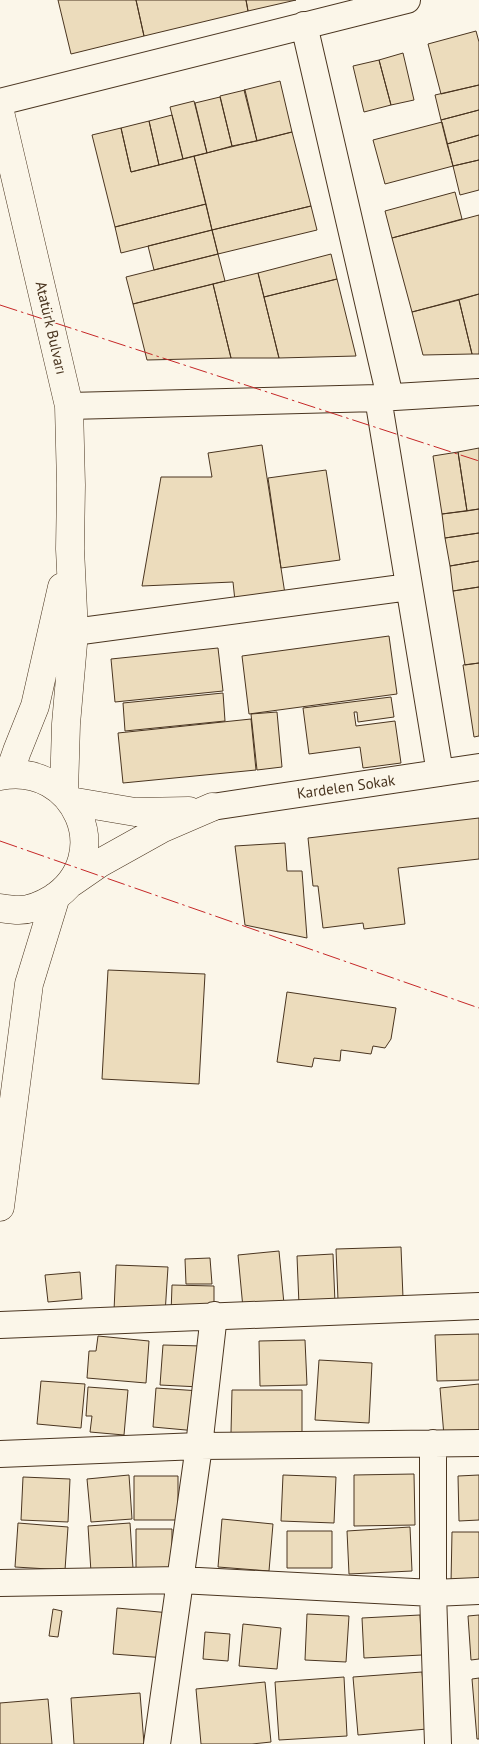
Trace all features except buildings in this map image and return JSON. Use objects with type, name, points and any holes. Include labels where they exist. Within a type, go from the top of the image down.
[{"type":"main road","name":"Atatürk Bulvarı","points":[[0,112],[69,406],[70,549]]},
{"type":"main road","points":[[67,797],[66,724],[74,632],[70,549]]},
{"type":"main road","points":[[0,1207],[29,984],[63,890],[76,876],[84,855],[84,832],[77,810],[67,797],[48,781],[29,775],[5,775],[35,706],[70,549]]},
{"type":"main road","points":[[67,797],[135,812],[186,811],[212,807]]},
{"type":"main road","points":[[0,908],[20,910],[42,905],[100,863],[161,829],[212,807]]},
{"type":"street","points":[[0,102],[407,0]]},
{"type":"street","points":[[304,25],[384,398],[409,587],[440,773]]},
{"type":"street","points":[[69,406],[384,398],[479,392]]},
{"type":"street","points":[[74,632],[409,587]]},
{"type":"street","name":"Kardelen Sokak","points":[[212,807],[479,767]]},
{"type":"street","points":[[0,1325],[214,1315],[479,1306]]},
{"type":"street","points":[[157,1744],[199,1446],[214,1315]]},
{"type":"street","points":[[433,1443],[433,1593],[438,1744]]},
{"type":"street","points":[[0,1454],[199,1446],[479,1444]]},
{"type":"street","points":[[0,1583],[180,1580],[433,1593],[479,1592]]},
{"type":"power","points":[[0,305],[479,461]]},
{"type":"power","points":[[0,841],[479,1008]]}]
